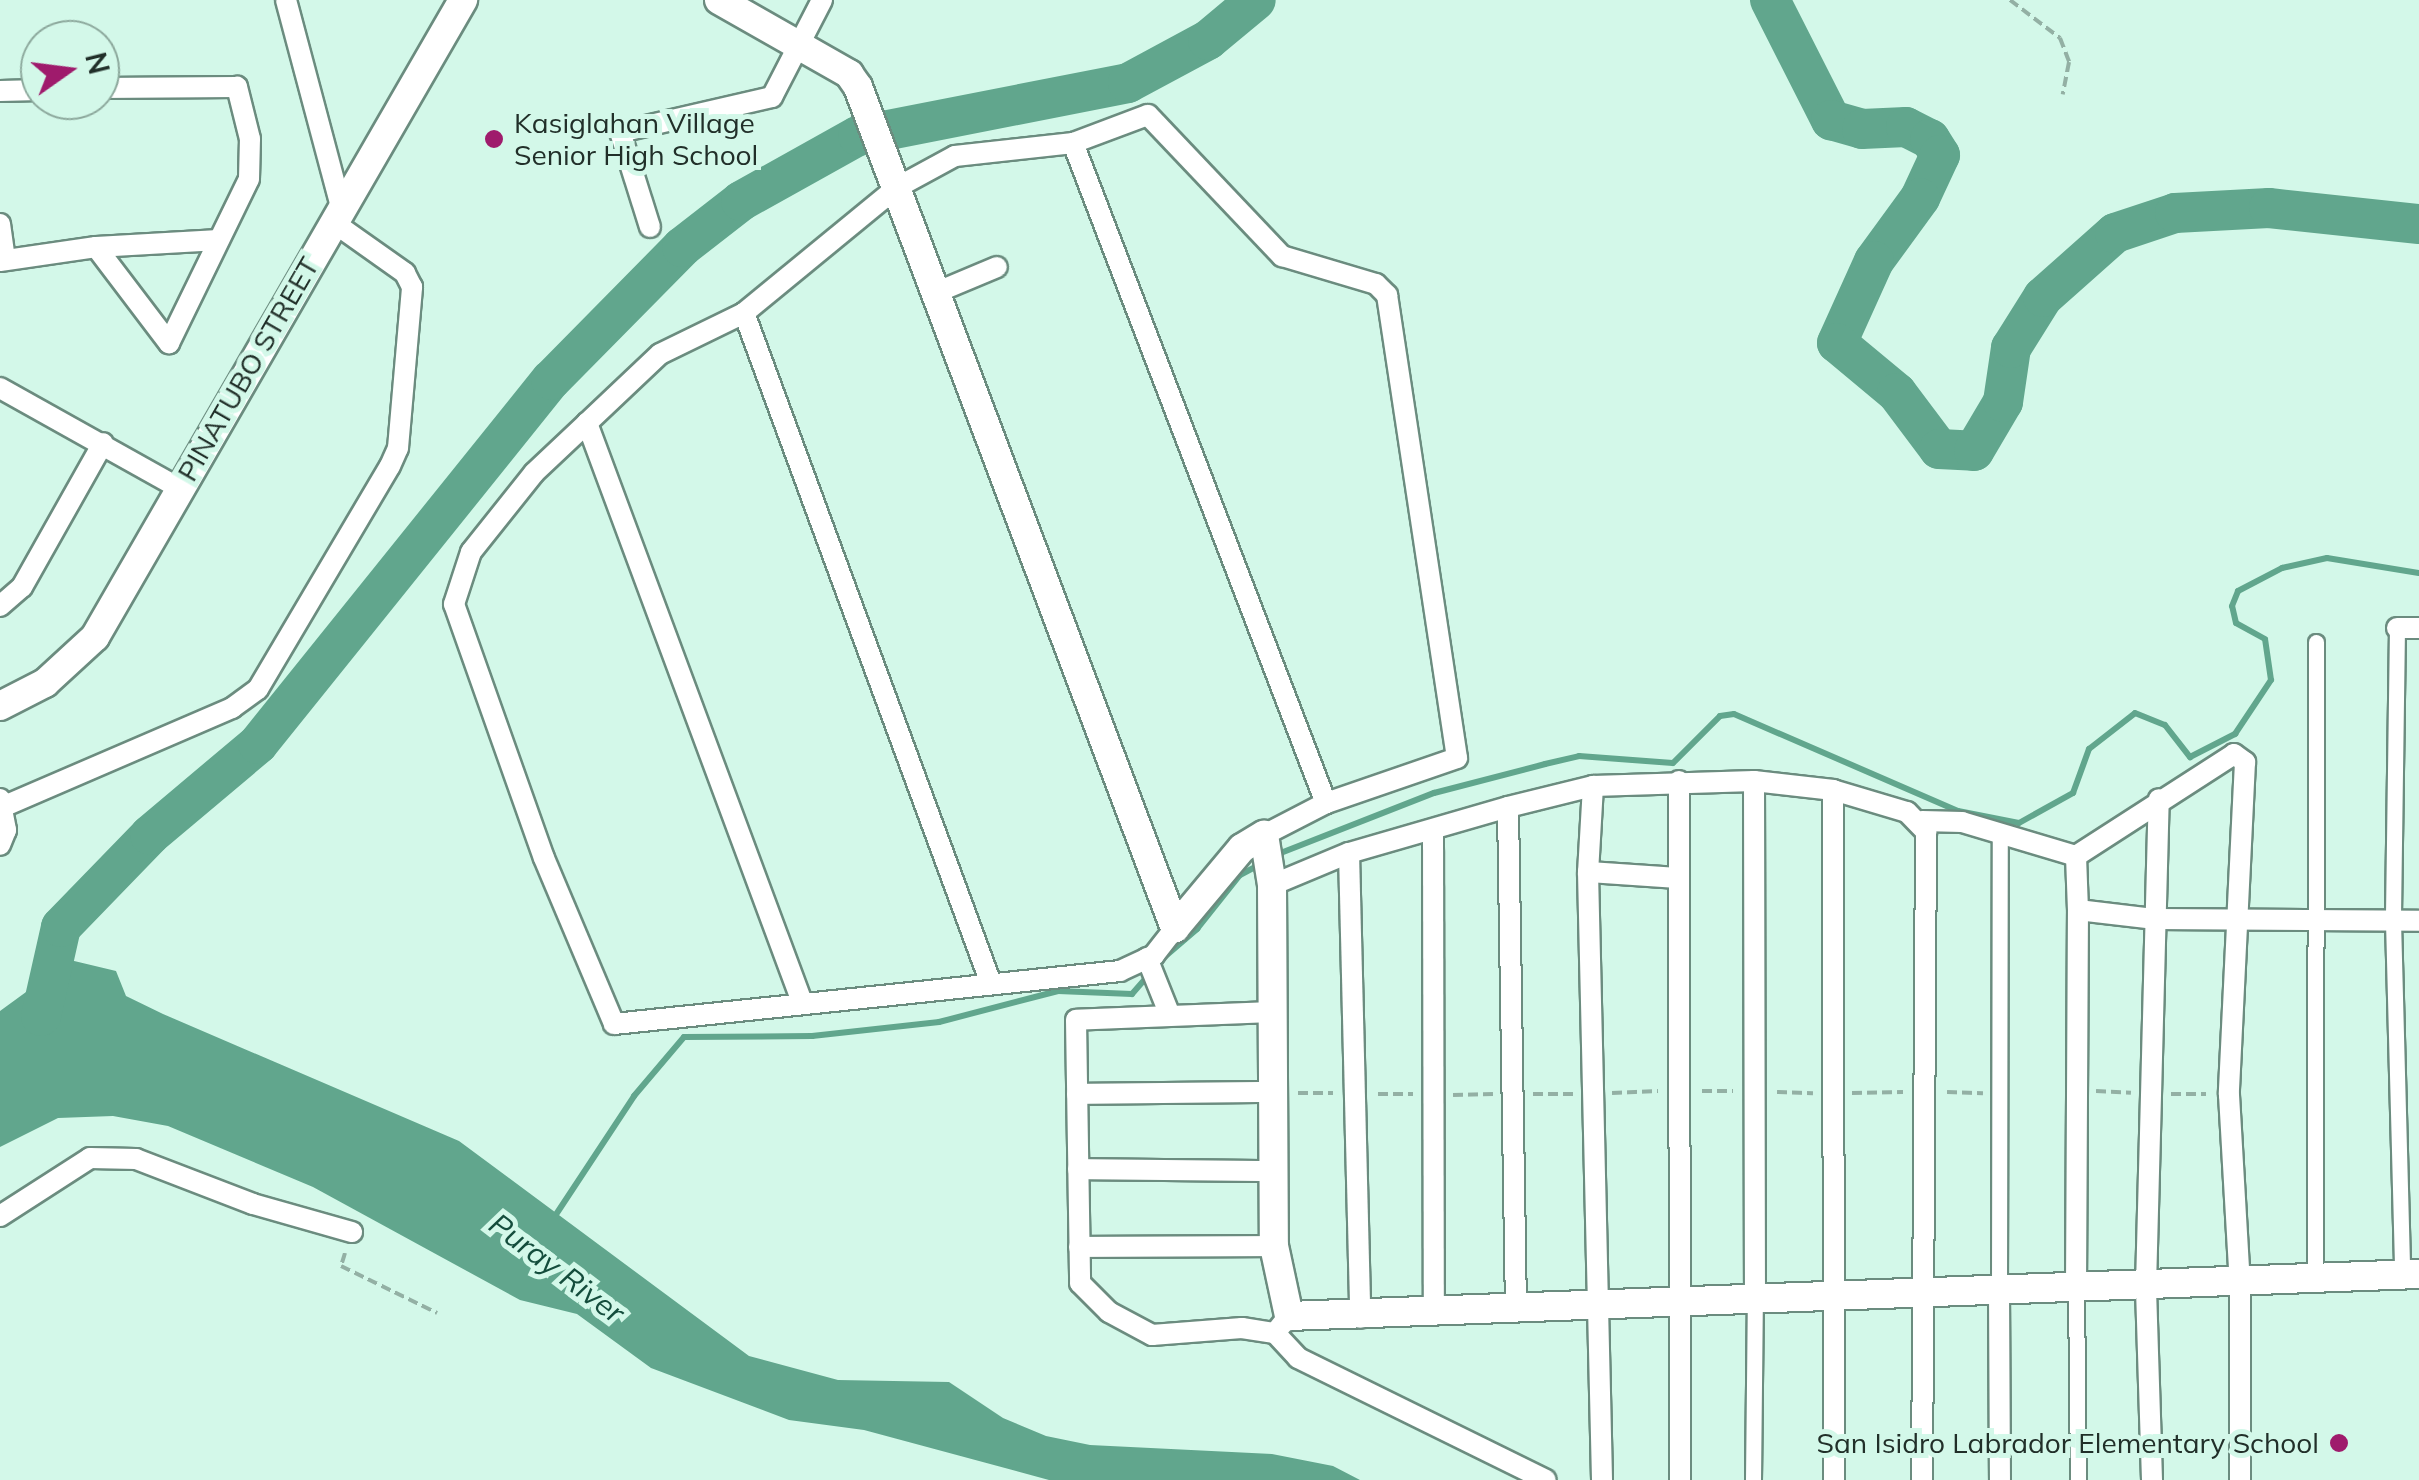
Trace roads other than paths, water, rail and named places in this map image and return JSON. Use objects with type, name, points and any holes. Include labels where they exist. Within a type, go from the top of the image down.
[{"type":"street","points":[[0,845],[1,804],[232,708],[258,688],[398,448],[412,288],[405,273],[337,214],[286,0]]},
{"type":"street","name":"PINATUBO STREET","points":[[0,706],[44,683],[96,637],[463,0]]},
{"type":"street","points":[[720,0],[849,74],[861,94],[1174,928]]},
{"type":"street","points":[[650,227],[620,132],[772,97],[822,0]]},
{"type":"street","points":[[96,247],[169,344],[250,179],[250,138],[237,87],[120,88]]},
{"type":"street","points":[[1546,1480],[1298,1358],[1282,1324],[1274,1246],[1268,861],[1326,804],[1457,758],[1387,295],[1376,284],[1282,256],[1148,115],[1073,143],[970,152],[896,188],[744,314],[660,354],[519,490],[471,552],[454,589],[544,858],[614,1024],[990,981],[1026,984],[1149,963],[1242,848],[1268,861],[1348,853],[1593,786],[1754,781],[1833,790],[1922,821],[2000,833],[2076,856]]},
{"type":"street","points":[[1073,143],[1326,804]]},
{"type":"street","points":[[0,224],[3,260],[96,247],[219,240]]},
{"type":"street","points":[[936,293],[997,267]]},
{"type":"street","points":[[744,314],[990,981]]},
{"type":"street","points":[[0,388],[180,488]]},
{"type":"street","points":[[587,423],[802,1002]]},
{"type":"street","points":[[0,606],[22,588],[103,442]]},
{"type":"street","points":[[1272,1012],[1169,1013],[1076,1020],[1080,1283],[1110,1312],[1147,1334],[1360,1318],[2076,1288],[2240,1285],[2411,1275],[2393,921],[2397,628],[2419,628]]},
{"type":"street","points":[[2316,642],[2316,1279]]},
{"type":"street","points":[[2076,856],[2234,754],[2244,762],[2229,1094],[2240,1285],[2240,1480]]},
{"type":"street","points":[[1679,781],[1680,1480]]},
{"type":"street","points":[[1753,1480],[1754,781]]},
{"type":"street","points":[[1593,786],[1588,872],[1602,1480]]},
{"type":"street","points":[[1833,790],[1837,1298],[1834,1480]]},
{"type":"street","points":[[2152,1480],[2146,1286],[2159,799]]},
{"type":"street","points":[[1508,808],[1516,1312]]},
{"type":"street","points":[[1922,821],[1922,1480]]},
{"type":"street","points":[[1433,830],[1434,1315]]},
{"type":"street","points":[[2000,833],[2000,1480]]},
{"type":"street","points":[[1348,853],[1360,1318]]},
{"type":"street","points":[[2076,856],[2078,1480]]},
{"type":"street","points":[[1588,872],[1679,878]]},
{"type":"street","points":[[2078,910],[2155,919],[2419,920]]},
{"type":"street","points":[[1149,963],[1169,1013]]},
{"type":"street","points":[[1077,1094],[1273,1092]]},
{"type":"street","points":[[0,1216],[90,1158],[136,1159],[252,1204],[352,1232]]},
{"type":"street","points":[[1078,1169],[1274,1171]]},
{"type":"street","points":[[1079,1246],[1274,1246]]},
{"type":"water","name":"Puray River","points":[[70,960],[116,971],[126,996],[163,1014],[459,1141],[749,1356],[838,1380],[949,1382],[1003,1418],[1046,1436],[1090,1445],[1272,1454],[1333,1466],[1360,1480],[1049,1480],[864,1430],[789,1420],[651,1368],[577,1314],[520,1300],[313,1187],[168,1126],[113,1116],[58,1118],[0,1147],[0,1011]]},
{"type":"waterway","points":[[41,1016],[61,927],[150,835],[258,744],[551,380],[682,247],[741,201],[858,136],[1128,83],[1208,40],[1256,0]]},
{"type":"waterway","points":[[1770,0],[1831,120],[1862,129],[1906,127],[1930,139],[1940,155],[1920,198],[1874,261],[1837,343],[1897,393],[1939,449],[1974,451],[2003,402],[2011,348],[2043,297],[2115,233],[2175,213],[2269,208],[2419,224]]},
{"type":"waterway","points":[[1273,856],[1434,793],[1579,756],[1673,763],[1720,716],[1734,714],[1958,811],[2019,823],[2073,793],[2089,749],[2135,713],[2165,725],[2190,757],[2235,734],[2271,680],[2265,639],[2236,623],[2232,606],[2238,591],[2282,568],[2327,558],[2419,573]]},
{"type":"waterway","points":[[1161,960],[1197,929],[1240,875],[1263,863]]},
{"type":"waterway","points":[[555,1216],[634,1096],[684,1037],[812,1036],[939,1022],[1058,991],[1132,994],[1150,973]]},
{"type":"place","name":"Kasiglahan Village Senior High School","points":[[494,139]]},
{"type":"place","name":"San Isidro Labrador Elementary School","points":[[2339,1443]]}]
